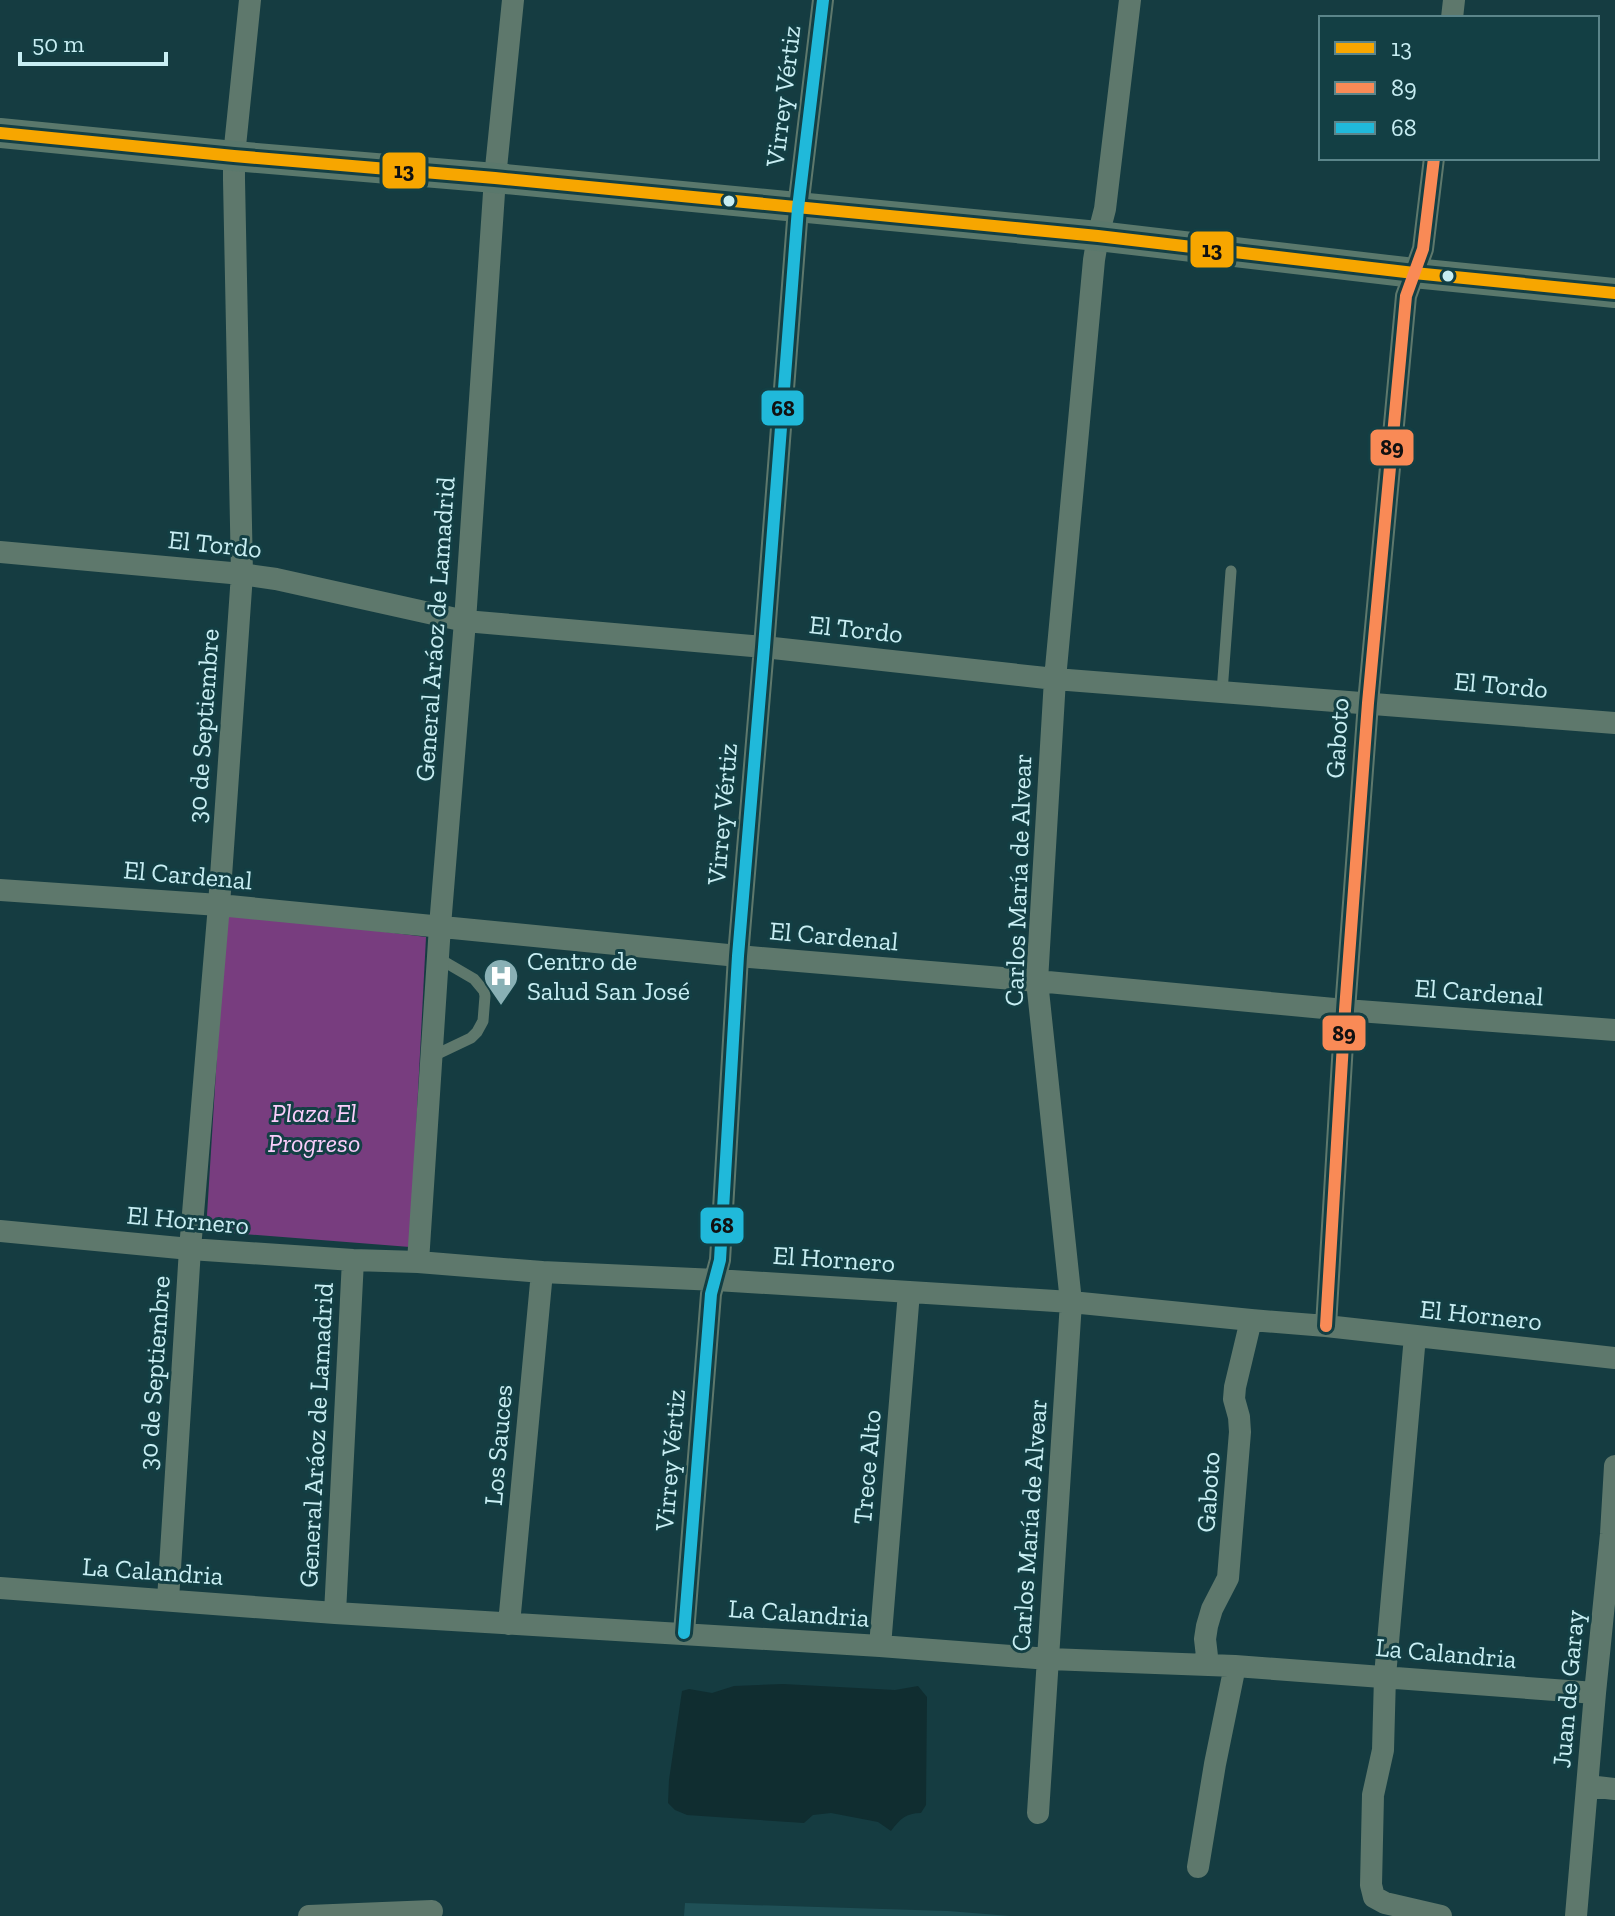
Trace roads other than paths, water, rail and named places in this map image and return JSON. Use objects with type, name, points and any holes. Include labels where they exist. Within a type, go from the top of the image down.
[{"type":"street","name":"30 de Septiembre","points":[[168,1600],[190,1249],[219,905],[242,574],[234,156],[250,0]]},
{"type":"street","name":"General Aráoz de Lamadrid","points":[[418,1262],[495,178],[513,0]]},
{"type":"street","name":"Virrey Vértiz","points":[[684,1633],[711,1294],[720,1260],[738,956],[798,208],[823,0]]},
{"type":"street","name":"Carlos María de Alvear","points":[[1038,1813],[1071,1302],[1037,981],[1055,679],[1094,260],[1105,209],[1130,0]]},
{"type":"street","points":[[0,133],[1098,236],[1615,293]]},
{"type":"street","name":"Gaboto","points":[[1326,1326],[1368,703],[1406,296],[1423,249],[1434,160]]},
{"type":"street","name":"El Tordo","points":[[0,552],[276,579],[465,621],[764,647],[1055,679],[1615,723]]},
{"type":"street","name":"El Cardenal","points":[[0,890],[219,905],[738,956],[1345,1010],[1615,1030]]},
{"type":"street","name":"El Hornero","points":[[0,1231],[353,1260],[1071,1302],[1615,1358]]},
{"type":"street","name":"General Aráoz de Lamadrid","points":[[335,1613],[353,1260]]},
{"type":"street","name":"Los Sauces","points":[[509,1624],[542,1272]]},
{"type":"street","name":"Trece Alto","points":[[880,1646],[909,1292]]},
{"type":"street","name":"Gaboto","points":[[1208,1665],[1207,1626],[1228,1578],[1240,1432],[1235,1387],[1251,1320]]},
{"type":"street","points":[[1415,1336],[1385,1676],[1383,1750],[1373,1795],[1371,1885],[1374,1897],[1385,1903],[1441,1916]]},
{"type":"street","name":"Juan de Garay","points":[[1576,1916],[1595,1693],[1613,1534],[1615,1466]]},
{"type":"street","name":"La Calandria","points":[[0,1588],[1049,1659],[1235,1666],[1595,1693]]},
{"type":"street","points":[[1198,1867],[1235,1666]]},
{"type":"street","points":[[1588,1786],[1615,1789]]},
{"type":"street","points":[[309,1916],[432,1911]]},
{"type":"lane","points":[[1222,692],[1231,571]]},
{"type":"lane","points":[[431,1057],[471,1038],[477,1032],[483,1021],[485,996],[474,979],[438,958]]},
{"type":"place","name":"Centro de Salud San José","points":[[501,1007]]},
{"type":"park label","name":"Plaza El Progreso","points":[[314,1128]]}]
